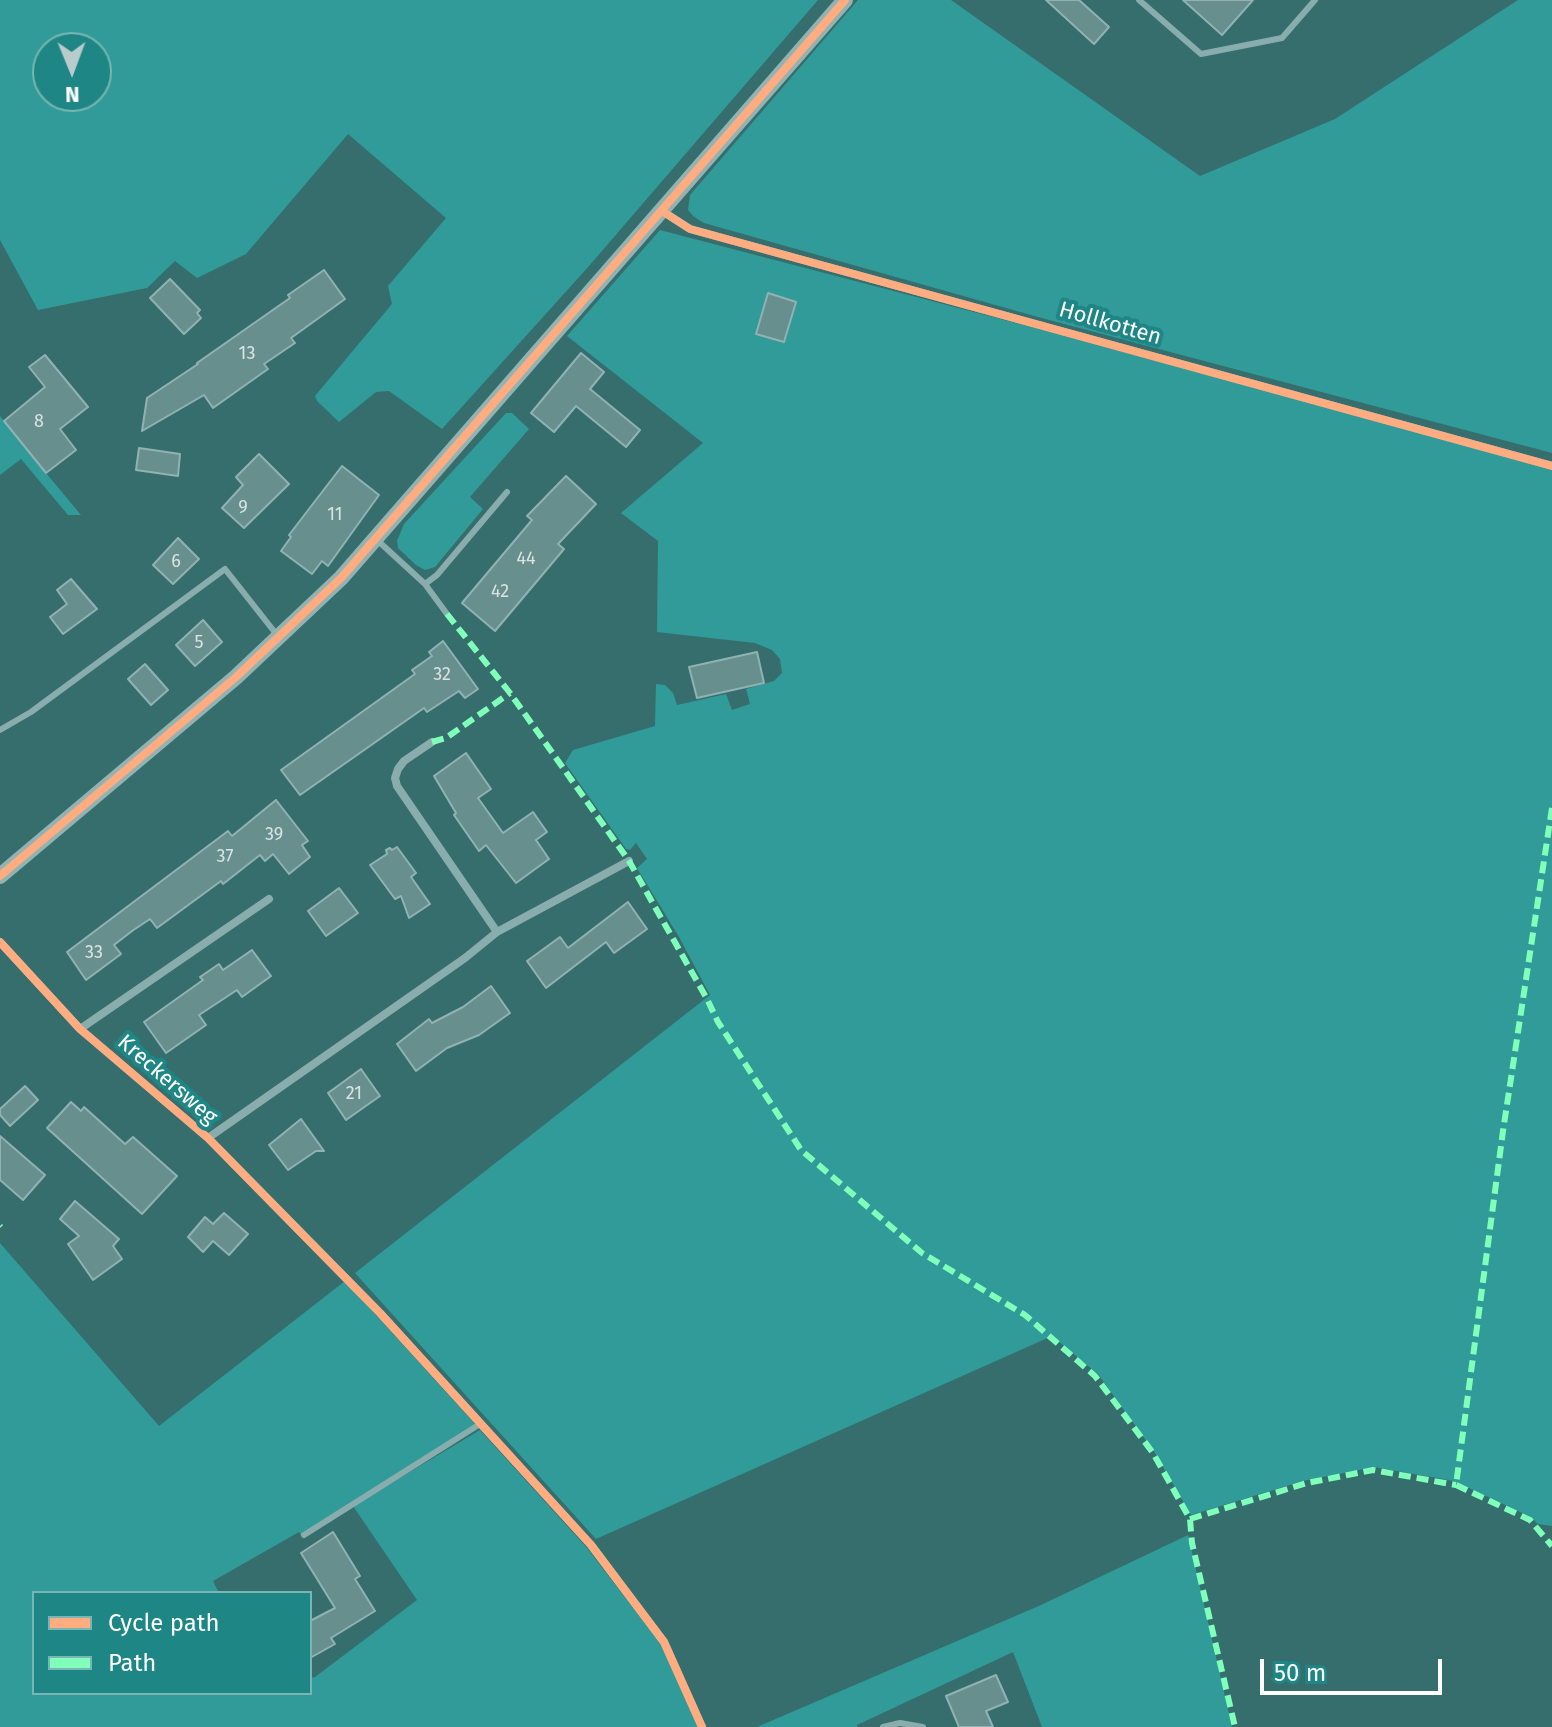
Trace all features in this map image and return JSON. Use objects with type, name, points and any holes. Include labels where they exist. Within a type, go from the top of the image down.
[{"type":"main road","points":[[0,876],[279,638],[376,539],[845,0]]},
{"type":"street","name":"Hollkotten","points":[[662,211],[690,229],[1552,466]]},
{"type":"street","points":[[432,742],[404,761],[395,778],[397,786],[497,932]]},
{"type":"street","name":"Kreckersweg","points":[[208,1138],[465,958],[497,932],[629,861]]},
{"type":"street","name":"Kreckersweg","points":[[80,1029],[269,899]]},
{"type":"street","name":"Kreckersweg","points":[[0,942],[80,1029],[208,1138],[380,1313],[591,1545],[664,1642],[702,1727]]},
{"type":"lane","points":[[1139,0],[1201,54],[1282,38],[1315,0]]},
{"type":"lane","points":[[425,584],[437,575],[507,492]]},
{"type":"lane","points":[[376,539],[425,584],[447,614]]},
{"type":"lane","points":[[0,730],[31,712],[225,569],[279,638]]},
{"type":"lane","points":[[304,1535],[480,1424]]},
{"type":"lane","points":[[883,1727],[900,1723],[923,1727]]},
{"type":"shaded area","points":[[0,0],[818,0],[589,266],[442,429],[389,391],[376,392],[339,422],[315,396],[392,304],[388,286],[446,218],[348,134],[246,254],[197,278],[175,261],[147,288],[38,310],[0,240]]},
{"type":"shaded area","points":[[858,0],[951,0],[1200,176],[1335,119],[1518,0],[1552,0],[1552,453],[1038,317],[704,223],[693,216],[688,210],[690,195]]},
{"type":"shaded area","points":[[660,230],[1552,469],[1552,1526],[1538,1524],[1531,1517],[1454,1481],[1374,1467],[1303,1481],[1191,1515],[1155,1453],[1098,1374],[1052,1336],[596,1539],[355,1273],[710,995],[637,868],[647,859],[636,843],[630,850],[626,849],[565,763],[573,750],[655,726],[656,684],[665,685],[673,693],[677,705],[726,694],[732,710],[750,704],[746,689],[774,681],[782,673],[780,659],[772,650],[755,643],[657,632],[658,541],[621,513],[703,443],[567,336]]},
{"type":"shaded area","points":[[506,413],[512,413],[529,429],[470,497],[483,509],[435,567],[425,570],[398,548],[397,541],[404,524]]},
{"type":"shaded area","points":[[0,416],[81,515],[68,515],[21,459],[0,475]]},
{"type":"shaded area","points":[[0,1243],[159,1426],[345,1281],[475,1424],[301,1535],[299,1532],[213,1581],[218,1591],[32,1591],[32,1695],[312,1695],[312,1678],[417,1600],[353,1506],[480,1430],[587,1548],[660,1643],[698,1727],[0,1727]]},
{"type":"shaded area","points":[[1188,1535],[1232,1727],[1042,1727],[1013,1652],[857,1727],[757,1727],[1041,1605]]},
{"type":"building","points":[[1046,0],[1079,0],[1109,27],[1094,44]]},
{"type":"building","points":[[1183,0],[1253,0],[1222,35]]},
{"type":"building","points":[[324,270],[345,299],[291,338],[295,343],[264,364],[268,369],[213,408],[204,395],[142,431],[147,398],[290,298],[288,295]]},
{"type":"building","points":[[170,279],[200,310],[197,313],[201,318],[184,334],[150,298]]},
{"type":"building","points":[[768,293],[796,302],[784,342],[756,334]]},
{"type":"building","points":[[581,353],[604,372],[590,389],[640,430],[626,447],[576,406],[554,432],[531,413]]},
{"type":"building","points":[[45,355],[88,407],[60,429],[76,450],[46,473],[4,421],[45,387],[29,367]]},
{"type":"building","points":[[139,448],[180,454],[178,476],[136,470]]},
{"type":"building","points":[[259,454],[289,484],[244,528],[222,508],[243,485],[236,477]]},
{"type":"building","points":[[342,466],[379,495],[328,566],[322,561],[312,574],[281,551],[291,537],[289,535]]},
{"type":"building","points":[[566,476],[596,504],[558,544],[564,549],[495,631],[462,603],[532,520],[527,516]]},
{"type":"building","points":[[178,538],[199,559],[173,584],[153,565]]},
{"type":"building","points":[[71,579],[97,609],[63,634],[50,617],[67,604],[57,590]]},
{"type":"building","points":[[203,620],[222,642],[195,666],[176,645]]},
{"type":"building","points":[[443,641],[478,689],[465,698],[459,691],[427,712],[424,708],[300,795],[281,770],[415,674],[412,670],[432,656],[429,652]]},
{"type":"building","points":[[757,652],[764,683],[697,698],[689,667]]},
{"type":"building","points":[[145,664],[168,690],[151,705],[128,679]]},
{"type":"building","points":[[466,753],[491,789],[478,798],[503,833],[533,812],[547,832],[536,840],[549,859],[516,883],[486,845],[479,851],[454,815],[456,813],[434,776]]},
{"type":"building","points":[[276,800],[308,841],[302,845],[310,857],[289,874],[273,854],[265,861],[260,855],[157,928],[150,919],[132,931],[114,945],[121,954],[86,980],[67,952],[228,831],[232,836]]},
{"type":"building","points":[[397,847],[416,873],[411,877],[430,904],[409,918],[401,896],[395,899],[370,865],[387,854],[386,850]]},
{"type":"building","points":[[339,888],[358,913],[326,936],[308,911]]},
{"type":"building","points":[[628,902],[647,929],[614,953],[606,942],[546,988],[527,961],[560,937],[568,948]]},
{"type":"building","points":[[252,950],[271,976],[242,997],[237,990],[199,1015],[206,1025],[166,1053],[144,1022],[203,980],[200,977],[219,964],[223,970]]},
{"type":"building","points":[[491,986],[510,1013],[479,1035],[447,1048],[416,1071],[397,1044],[429,1019],[432,1023],[463,1007]]},
{"type":"building","points":[[361,1069],[380,1096],[346,1120],[328,1093]]},
{"type":"building","points":[[25,1086],[38,1100],[10,1126],[0,1115],[0,1109]]},
{"type":"building","points":[[71,1102],[81,1111],[84,1107],[125,1144],[133,1137],[177,1176],[142,1214],[47,1128]]},
{"type":"building","points":[[301,1119],[324,1151],[316,1151],[288,1170],[269,1145]]},
{"type":"building","points":[[0,1136],[45,1175],[23,1200],[0,1180]]},
{"type":"building","points":[[75,1201],[119,1239],[113,1246],[122,1259],[93,1280],[68,1244],[79,1236],[60,1219]]},
{"type":"building","points":[[224,1213],[248,1234],[229,1255],[213,1241],[203,1252],[188,1237],[205,1217],[213,1224]]},
{"type":"building","points":[[333,1532],[360,1576],[355,1579],[375,1611],[331,1638],[335,1644],[312,1657],[312,1620],[335,1608],[301,1553]]},
{"type":"building","points":[[996,1675],[1008,1702],[986,1711],[993,1727],[959,1727],[946,1696]]},
{"type":"marked path","points":[[447,614],[510,693],[629,861],[718,1022],[801,1150],[922,1253],[1025,1315],[1095,1376],[1153,1453],[1190,1519],[1192,1543],[1235,1727]]},
{"type":"marked path","points":[[432,742],[446,738],[510,693]]},
{"type":"marked path","points":[[1552,808],[1503,1131],[1456,1485],[1530,1520],[1552,1546]]},
{"type":"marked path","points":[[1190,1519],[1307,1483],[1373,1470],[1456,1485]]},
{"type":"cycle path","points":[[0,876],[236,677],[341,578],[845,0]]},
{"type":"cycle path","points":[[662,211],[690,229],[1552,466]]},
{"type":"cycle path","points":[[0,942],[80,1029],[208,1138],[380,1313],[591,1545],[664,1642],[702,1727]]}]
